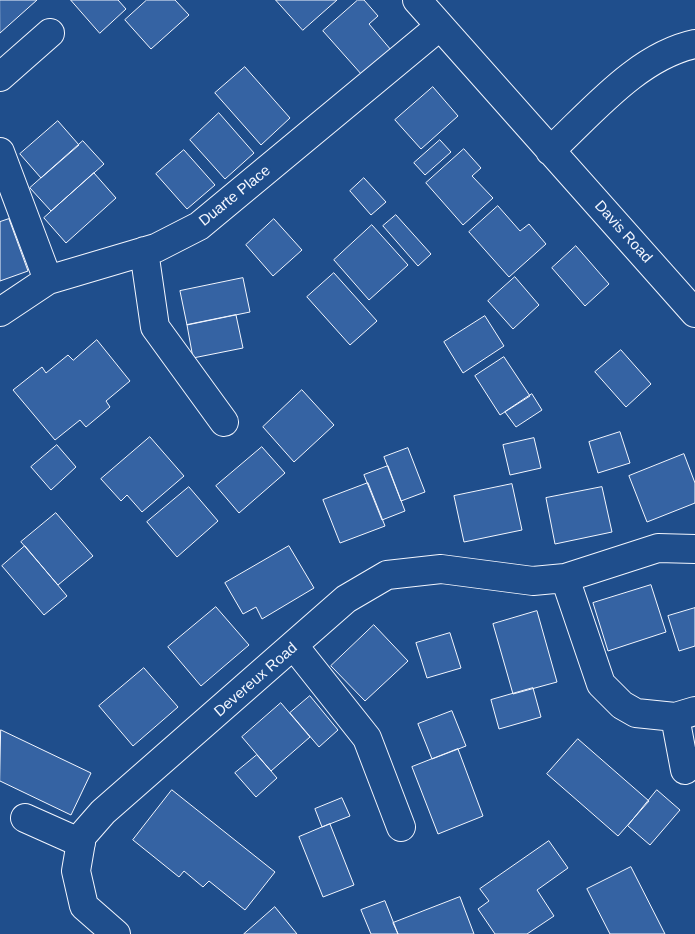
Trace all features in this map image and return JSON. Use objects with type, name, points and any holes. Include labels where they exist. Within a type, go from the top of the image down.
[{"type":"street","name":"Davis Road","points":[[417,0],[695,314]]},
{"type":"street","name":"Duarte Place","points":[[0,312],[48,280],[156,248],[199,226],[439,27]]},
{"type":"street","points":[[0,77],[50,33]]},
{"type":"street","points":[[550,151],[648,63],[674,48],[695,44]]},
{"type":"street","points":[[0,152],[48,280]]},
{"type":"street","points":[[144,251],[155,327],[224,422]]},
{"type":"street","name":"Devereux Road","points":[[116,934],[84,906],[76,870],[82,836],[103,812],[346,599],[387,575],[441,568],[533,581],[565,578],[658,548],[695,549]]},
{"type":"street","points":[[565,578],[601,684],[622,705],[636,713],[685,714],[685,770]]},
{"type":"street","points":[[294,646],[367,738],[401,828]]},
{"type":"street","points":[[25,818],[81,843]]},
{"type":"building","points":[[0,0],[37,0],[0,33]]},
{"type":"building","points":[[71,0],[118,0],[126,9],[100,33]]},
{"type":"building","points":[[147,0],[175,0],[189,15],[151,49],[125,20]]},
{"type":"building","points":[[276,0],[337,0],[303,30]]},
{"type":"building","points":[[358,0],[364,0],[378,16],[369,24],[391,50],[362,75],[323,31]]},
{"type":"building","points":[[245,67],[290,118],[261,145],[215,93]]},
{"type":"building","points":[[433,87],[458,116],[421,149],[395,120]]},
{"type":"building","points":[[219,113],[254,153],[225,179],[190,140]]},
{"type":"building","points":[[58,121],[79,145],[41,178],[20,154]]},
{"type":"building","points":[[440,140],[451,152],[425,175],[414,163]]},
{"type":"building","points":[[83,141],[104,164],[51,211],[30,188]]},
{"type":"building","points":[[464,149],[481,168],[472,176],[493,198],[463,225],[426,183]]},
{"type":"building","points":[[184,150],[215,185],[187,209],[156,174]]},
{"type":"building","points":[[94,173],[116,198],[66,243],[44,218]]},
{"type":"building","points":[[364,178],[386,202],[371,215],[350,191]]},
{"type":"building","points":[[498,206],[520,231],[529,224],[546,244],[509,277],[469,232]]},
{"type":"building","points":[[396,215],[431,254],[418,266],[383,226]]},
{"type":"building","points":[[9,219],[28,271],[0,281],[0,222]]},
{"type":"building","points":[[274,219],[302,250],[273,276],[246,245]]},
{"type":"building","points":[[372,225],[408,265],[369,300],[334,260]]},
{"type":"building","points":[[576,246],[609,284],[585,306],[552,268]]},
{"type":"building","points":[[334,273],[377,321],[350,345],[307,297]]},
{"type":"building","points":[[515,277],[539,305],[513,329],[488,301]]},
{"type":"building","points":[[243,278],[250,312],[187,325],[180,291]]},
{"type":"building","points":[[236,315],[243,348],[193,358],[187,325]]},
{"type":"building","points":[[485,316],[504,346],[463,373],[444,342]]},
{"type":"building","points":[[97,340],[130,381],[106,401],[110,407],[86,427],[80,420],[55,440],[13,390],[42,367],[46,373],[68,355],[73,360]]},
{"type":"building","points":[[621,350],[651,384],[626,407],[595,372]]},
{"type":"building","points":[[504,357],[530,396],[500,415],[475,376]]},
{"type":"building","points":[[302,390],[334,425],[294,462],[263,427]]},
{"type":"building","points":[[532,394],[542,410],[516,427],[505,412]]},
{"type":"building","points":[[620,432],[630,463],[598,473],[589,442]]},
{"type":"building","points":[[150,437],[184,476],[142,512],[127,495],[121,501],[101,479]]},
{"type":"building","points":[[534,438],[541,468],[510,475],[503,445]]},
{"type":"building","points":[[57,445],[76,467],[51,490],[31,467]]},
{"type":"building","points":[[262,447],[285,473],[239,513],[216,486]]},
{"type":"building","points":[[408,448],[425,492],[401,501],[384,457]]},
{"type":"building","points":[[684,454],[695,483],[695,503],[647,522],[629,476]]},
{"type":"building","points":[[388,466],[405,511],[382,520],[364,475]]},
{"type":"building","points":[[368,483],[385,526],[340,543],[323,500]]},
{"type":"building","points":[[512,484],[522,530],[464,542],[454,496]]},
{"type":"building","points":[[189,487],[218,521],[177,557],[147,522]]},
{"type":"building","points":[[602,487],[612,532],[555,544],[546,498]]},
{"type":"building","points":[[56,513],[93,556],[58,585],[21,542]]},
{"type":"building","points":[[25,546],[67,596],[44,615],[2,566]]},
{"type":"building","points":[[289,546],[314,588],[262,619],[256,607],[243,614],[225,583]]},
{"type":"building","points":[[651,585],[666,632],[608,651],[593,603]]},
{"type":"building","points":[[216,607],[249,645],[201,686],[168,647]]},
{"type":"building","points":[[695,608],[695,646],[679,651],[668,616]]},
{"type":"building","points":[[537,611],[557,682],[513,694],[493,624]]},
{"type":"building","points":[[374,625],[408,661],[365,701],[331,666]]},
{"type":"building","points":[[450,633],[461,668],[427,678],[416,643]]},
{"type":"building","points":[[144,668],[178,707],[133,746],[99,706]]},
{"type":"building","points":[[533,688],[541,717],[499,729],[491,700]]},
{"type":"building","points":[[310,696],[338,730],[319,747],[290,713]]},
{"type":"building","points":[[281,703],[310,737],[271,771],[242,737]]},
{"type":"building","points":[[452,711],[466,746],[432,759],[418,724]]},
{"type":"building","points":[[1,730],[91,773],[71,815],[0,781]]},
{"type":"building","points":[[578,739],[649,801],[618,836],[547,774]]},
{"type":"building","points":[[458,749],[483,816],[438,834],[412,767]]},
{"type":"building","points":[[257,755],[277,778],[256,797],[235,773]]},
{"type":"building","points":[[172,790],[275,872],[245,910],[209,881],[203,887],[184,871],[179,877],[133,840]]},
{"type":"building","points":[[657,790],[680,810],[650,845],[628,826]]},
{"type":"building","points":[[342,798],[350,816],[322,827],[315,809]]},
{"type":"building","points":[[330,824],[354,885],[323,897],[299,837]]},
{"type":"building","points":[[549,841],[568,868],[537,890],[554,916],[527,934],[495,934],[478,909],[489,901],[480,889]]},
{"type":"building","points":[[631,867],[665,934],[610,934],[587,889]]},
{"type":"building","points":[[460,897],[474,934],[398,934],[393,923]]},
{"type":"building","points":[[385,901],[398,934],[371,934],[361,910]]},
{"type":"building","points":[[275,907],[297,934],[244,934]]}]
